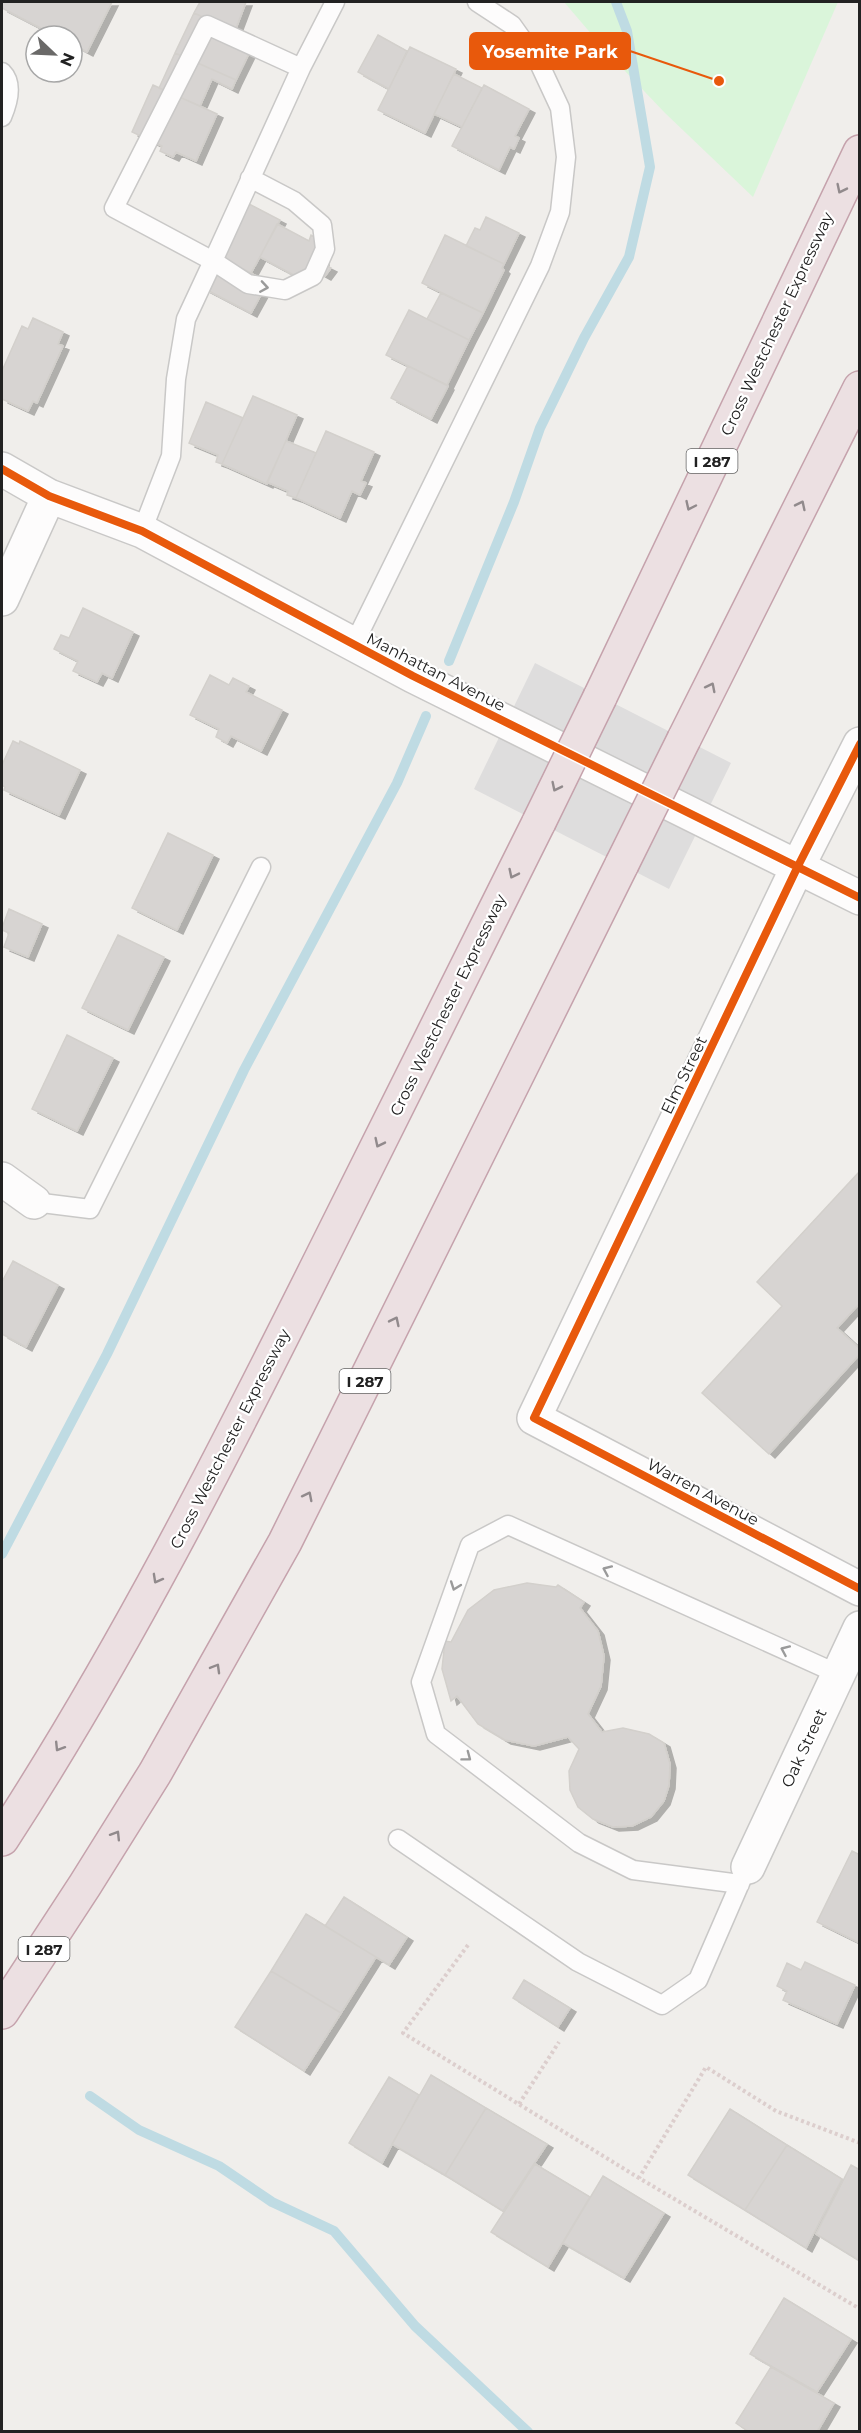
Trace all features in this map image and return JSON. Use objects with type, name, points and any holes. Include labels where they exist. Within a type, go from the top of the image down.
[{"type":"highway","name":"Cross Westchester Expressway","points":[[2,1839],[97,1683],[201,1497],[600,697],[860,152]]},
{"type":"highway","name":"I 287","points":[[2,2012],[86,1885],[155,1773],[285,1542],[860,388]]},
{"type":"highway","points":[[2,2034],[86,1885]]},
{"type":"street","name":"Manhattan Avenue","points":[[2,469],[49,496],[142,531],[444,692],[860,898]]},
{"type":"street","points":[[2,599],[49,496]]},
{"type":"street","name":"Elm Street","points":[[534,1418],[798,866],[860,744]]},
{"type":"street","points":[[2,1179],[34,1202]]},
{"type":"street","name":"Warren Avenue","points":[[534,1418],[860,1588]]},
{"type":"street","name":"Oak Street","points":[[744,1876],[860,1628]]},
{"type":"lane","points":[[142,531],[171,456],[176,379],[186,319],[301,68],[335,2]]},
{"type":"lane","points":[[354,644],[540,266],[560,212],[566,157],[560,108],[539,63],[512,25],[477,2]]},
{"type":"lane","points":[[250,178],[294,201],[322,225],[326,249],[313,276],[285,290],[248,284],[213,261],[114,208],[207,25],[301,68]]},
{"type":"lane","points":[[2,72],[8,84],[9,95],[2,117]]},
{"type":"lane","points":[[34,1202],[90,1209],[261,867]]},
{"type":"lane","points":[[398,1839],[578,1962],[662,2005],[698,1980],[744,1876],[633,1870],[579,1843],[436,1734],[421,1682],[470,1545],[508,1525],[838,1674]]},
{"type":"path","points":[[468,1945],[404,2033],[639,2178],[860,2309]]},
{"type":"path","points":[[519,2104],[559,2042]]},
{"type":"path","points":[[639,2178],[706,2067],[776,2111],[860,2143]]},
{"type":"green space","points":[[564,2],[838,2],[753,197],[665,113],[605,50]]},
{"type":"pier","points":[[535,663],[731,763],[669,889],[474,789]]},
{"type":"building","points":[[2,2],[112,2],[87,52],[84,50],[84,24],[33,24],[2,8]]},
{"type":"building","points":[[200,2],[246,2],[235,31],[194,13]]},
{"type":"building","points":[[194,13],[255,41],[236,80],[175,53]]},
{"type":"building","points":[[378,35],[407,51],[389,89],[358,72]]},
{"type":"building","points":[[410,47],[456,69],[425,133],[378,110]]},
{"type":"building","points":[[175,53],[236,80],[232,89],[212,79],[200,106],[159,88]]},
{"type":"building","points":[[454,74],[482,88],[462,127],[434,114]]},
{"type":"building","points":[[153,85],[217,114],[196,161],[176,152],[173,157],[160,151],[162,146],[132,132]]},
{"type":"building","points":[[484,85],[529,109],[515,136],[519,138],[514,149],[510,147],[499,170],[452,146]]},
{"type":"building","points":[[249,204],[280,220],[251,273],[221,258]]},
{"type":"building","points":[[486,217],[519,233],[504,264],[466,246],[475,228],[480,230]]},
{"type":"building","points":[[277,224],[309,241],[311,235],[322,241],[323,264],[331,268],[325,276],[318,272],[291,281],[294,275],[260,257]]},
{"type":"building","points":[[445,235],[504,264],[502,268],[504,270],[483,313],[422,283]]},
{"type":"building","points":[[221,258],[268,282],[251,313],[205,289]]},
{"type":"building","points":[[441,293],[483,313],[469,340],[427,319]]},
{"type":"building","points":[[409,310],[469,340],[447,385],[386,355]]},
{"type":"building","points":[[33,318],[63,332],[58,344],[63,346],[37,403],[33,401],[28,411],[2,399],[2,371],[22,326],[28,329]]},
{"type":"building","points":[[408,366],[448,386],[431,419],[391,398]]},
{"type":"building","points":[[253,396],[297,415],[267,484],[222,464]]},
{"type":"building","points":[[206,402],[243,418],[222,464],[216,462],[218,455],[189,443]]},
{"type":"building","points":[[326,431],[374,452],[361,481],[366,483],[360,495],[352,491],[340,518],[296,498]]},
{"type":"building","points":[[286,441],[316,453],[296,498],[287,495],[288,491],[267,482]]},
{"type":"building","points":[[83,608],[133,632],[112,678],[102,673],[97,682],[73,671],[78,661],[54,649],[61,635],[69,638]]},
{"type":"building","points":[[210,675],[229,685],[233,678],[249,686],[246,692],[282,710],[261,751],[231,736],[227,743],[216,737],[219,729],[190,715]]},
{"type":"building","points":[[13,741],[19,744],[20,741],[80,770],[59,815],[4,790],[2,765]]},
{"type":"building","points":[[168,833],[213,855],[177,930],[132,908]]},
{"type":"building","points":[[9,909],[42,924],[28,957],[4,947],[9,933],[2,928]]},
{"type":"building","points":[[118,935],[164,957],[128,1030],[82,1008]]},
{"type":"building","points":[[67,1035],[113,1058],[77,1131],[32,1109]]},
{"type":"building","points":[[860,1171],[860,1303],[837,1328],[860,1349],[860,1354],[769,1454],[702,1393],[782,1306],[757,1282]]},
{"type":"building","points":[[13,1261],[58,1285],[26,1347],[2,1334],[2,1282]]},
{"type":"building","points":[[527,1583],[556,1587],[558,1585],[584,1602],[580,1608],[598,1631],[604,1656],[601,1686],[588,1714],[602,1732],[623,1728],[649,1734],[664,1743],[670,1764],[669,1785],[664,1801],[651,1817],[632,1826],[613,1827],[593,1819],[578,1807],[570,1790],[569,1771],[579,1749],[568,1737],[534,1746],[505,1740],[478,1724],[457,1696],[451,1701],[442,1669],[445,1641],[451,1642],[468,1610],[494,1590]]},
{"type":"building","points":[[852,1851],[860,1855],[860,1943],[817,1922]]},
{"type":"building","points":[[344,1897],[407,1937],[389,1965],[325,1926]]},
{"type":"building","points":[[306,1914],[376,1957],[341,2013],[271,1971]]},
{"type":"building","points":[[805,1962],[855,1985],[837,2024],[783,2000],[787,1991],[777,1986],[787,1963],[801,1970]]},
{"type":"building","points":[[271,1971],[341,2013],[304,2071],[235,2027]]},
{"type":"building","points":[[271,1971],[341,2013],[304,2071],[235,2027]]},
{"type":"building","points":[[524,1980],[570,2008],[558,2027],[513,1998]]},
{"type":"building","points":[[431,2075],[486,2108],[445,2175],[392,2144]]},
{"type":"building","points":[[389,2077],[419,2095],[382,2163],[349,2143]]},
{"type":"building","points":[[486,2108],[547,2144],[503,2211],[445,2175]]},
{"type":"building","points":[[730,2109],[787,2145],[745,2210],[688,2175]]},
{"type":"building","points":[[787,2145],[842,2179],[806,2248],[745,2210]]},
{"type":"building","points":[[535,2164],[590,2197],[548,2267],[491,2232]]},
{"type":"building","points":[[851,2165],[860,2170],[860,2261],[816,2234]]},
{"type":"building","points":[[603,2176],[664,2213],[624,2278],[563,2243]]},
{"type":"building","points":[[784,2298],[851,2339],[817,2392],[750,2354]]},
{"type":"building","points":[[771,2367],[834,2403],[817,2432],[749,2432],[736,2423]]},
{"type":"waterway","points":[[449,661],[514,502],[540,428],[584,338],[629,257],[650,167],[627,31],[616,2]]},
{"type":"waterway","points":[[2,1554],[107,1354],[244,1070],[397,783],[426,716]]},
{"type":"waterway","points":[[90,2096],[139,2130],[219,2166],[272,2202],[334,2231],[415,2326],[528,2432]]},
{"type":"cycle path","points":[[2,469],[49,496],[142,531],[413,676],[860,898]]},
{"type":"cycle path","points":[[860,744],[798,866],[534,1418],[860,1589]]},
{"type":"place","name":"Yosemite Park","points":[[719,81]]}]
